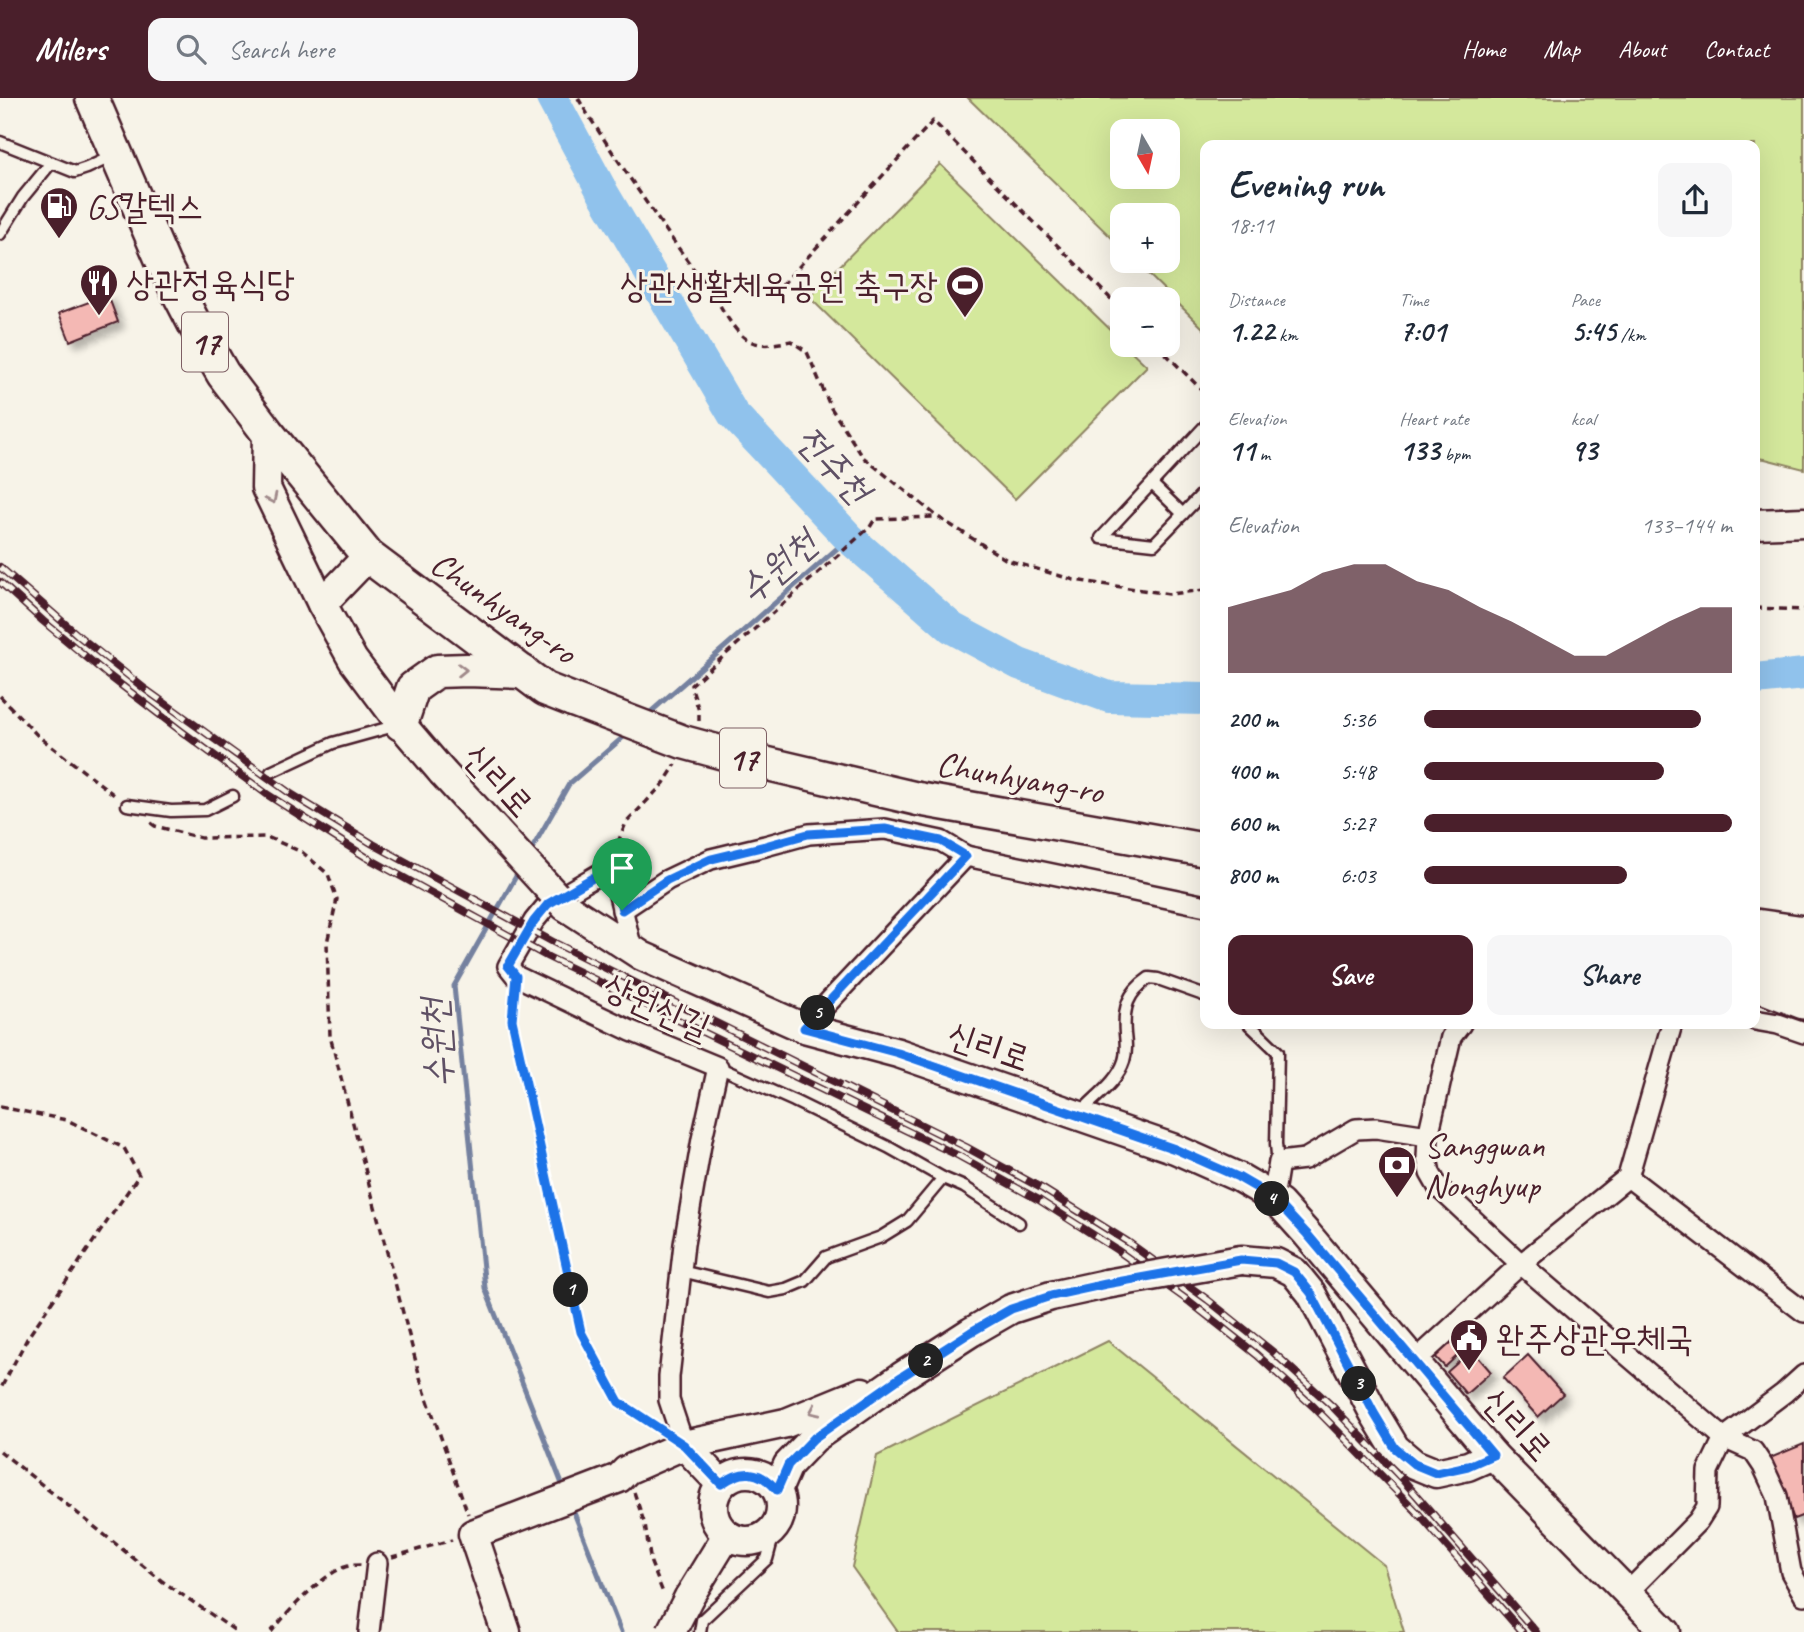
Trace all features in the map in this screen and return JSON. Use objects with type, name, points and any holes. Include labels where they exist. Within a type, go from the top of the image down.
[{"type":"highway","points":[[1760,929],[1804,935]]},
{"type":"highway","points":[[1760,983],[1804,1000]]},
{"type":"main road","name":"Chunhyang-ro","points":[[92,98],[164,265],[196,327],[223,374],[267,432],[368,556],[545,689],[683,742],[742,758],[918,799],[1200,849]]},
{"type":"main road","name":"신리로","points":[[267,432],[267,488],[322,604],[353,660],[401,724],[442,772],[565,906],[642,956],[804,1028],[898,1053],[1175,1149],[1238,1177],[1273,1199],[1307,1234],[1493,1455],[1666,1632]]},
{"type":"main road","points":[[1760,524],[1804,522]]},
{"type":"main road","points":[[322,604],[368,556]]},
{"type":"main road","points":[[401,724],[413,688],[437,671],[523,672]]},
{"type":"main road","points":[[1760,960],[1804,969]]},
{"type":"main road","points":[[777,1490],[788,1465],[814,1438],[901,1377],[1011,1309],[1051,1296],[1106,1284],[1241,1260],[1276,1263],[1294,1272],[1311,1293],[1395,1448],[1414,1464],[1436,1473],[1468,1466],[1493,1455]]},
{"type":"main road","points":[[506,1632],[480,1532],[623,1474],[684,1445],[786,1423],[901,1377]]},
{"type":"main road","points":[[684,1445],[721,1484]]},
{"type":"main road","points":[[745,1472],[760,1475],[770,1481],[777,1490],[781,1504],[780,1515],[776,1525],[765,1536],[755,1540],[738,1540],[722,1531],[715,1520],[712,1507],[714,1496],[721,1484],[733,1476],[745,1472]]},
{"type":"main road","points":[[671,1632],[676,1596],[727,1535]]},
{"type":"street","points":[[622,910],[667,880],[711,859],[808,834],[885,829],[941,841],[966,856],[1200,905]]},
{"type":"street","points":[[804,1028],[966,856]]},
{"type":"street","name":"상원신길","points":[[632,950],[618,891],[608,869],[548,904],[534,921],[508,966],[516,976],[631,1031],[718,1067],[702,1139],[681,1271],[669,1377],[669,1400],[684,1445]]},
{"type":"street","points":[[1760,1021],[1804,1033]]},
{"type":"street","points":[[1457,1029],[1451,1037],[1428,1136],[1427,1158],[1430,1173],[1438,1187],[1521,1264],[1724,1438],[1753,1451],[1777,1496],[1791,1572],[1804,1595]]},
{"type":"street","points":[[1415,1361],[1521,1264],[1628,1177],[1671,1029]]},
{"type":"street","points":[[1273,1199],[1279,1162],[1305,1159],[1356,1129],[1376,1128],[1428,1136]]},
{"type":"street","points":[[1628,1177],[1804,1312]]},
{"type":"street","points":[[1629,1592],[1698,1521],[1707,1507],[1708,1471],[1724,1438],[1804,1375]]},
{"type":"street","points":[[369,1632],[377,1563]]},
{"type":"lane","points":[[0,142],[75,172],[116,154]]},
{"type":"lane","points":[[0,234],[23,198],[51,163]]},
{"type":"lane","points":[[1200,432],[1101,538],[1154,544],[1200,496]]},
{"type":"lane","points":[[1152,484],[1183,514]]},
{"type":"lane","points":[[271,772],[332,743],[401,724]]},
{"type":"lane","points":[[127,805],[171,811],[205,810],[233,796]]},
{"type":"lane","points":[[1081,1116],[1118,1073],[1124,1061],[1124,1021],[1127,1001],[1133,992],[1149,978],[1200,994]]},
{"type":"lane","points":[[1254,1029],[1278,1052],[1278,1166]]},
{"type":"lane","points":[[718,1067],[888,1147],[964,1187],[1019,1223]]},
{"type":"lane","points":[[681,1271],[769,1292],[786,1289],[805,1281],[826,1256],[881,1237],[907,1221],[943,1178]]},
{"type":"lane","points":[[700,1632],[702,1620],[767,1559],[776,1525]]},
{"type":"path","points":[[578,98],[678,249],[739,333],[747,340],[764,345],[791,341],[807,352],[831,408],[863,457],[938,517],[1007,560],[1074,580],[1169,594],[1200,591]]},
{"type":"path","points":[[782,285],[933,121],[1110,298]]},
{"type":"path","points":[[1169,357],[1200,388]]},
{"type":"path","points":[[804,585],[876,519],[938,517]]},
{"type":"path","points":[[1760,608],[1804,610]]},
{"type":"path","points":[[0,696],[38,736],[155,826],[201,838],[267,837],[303,852],[328,874],[337,899],[327,943],[330,1036],[421,1381],[469,1516],[480,1532]]},
{"type":"path","points":[[516,976],[512,1020],[581,1332],[619,1402],[684,1445]]},
{"type":"path","points":[[0,1107],[67,1120],[124,1148],[139,1175],[28,1337],[0,1390]]},
{"type":"path","points":[[0,1451],[162,1581],[237,1632]]},
{"type":"path","points":[[623,1474],[645,1525],[651,1563],[676,1596]]},
{"type":"green space","points":[[968,98],[1804,98],[1804,469],[1760,458],[1760,140],[1200,140],[1200,325],[1180,305],[1180,287],[1161,287],[1147,273],[1180,273],[1180,203],[1110,203],[1110,236]]},
{"type":"green space","name":"상관생활체육공원 축구장","points":[[940,164],[1110,329],[1110,357],[1138,357],[1147,366],[1015,499],[809,297]]},
{"type":"green space","points":[[1108,1341],[1384,1565],[1404,1632],[898,1632],[852,1567],[877,1456]]},
{"type":"building","points":[[108,295],[118,322],[70,341],[59,313]]},
{"type":"building","points":[[1457,1329],[1470,1344],[1445,1367],[1432,1353]]},
{"type":"building","name":"완주상관우체국","points":[[1472,1350],[1491,1372],[1466,1394],[1447,1372]]},
{"type":"building","points":[[1528,1355],[1563,1394],[1538,1417],[1503,1378]]},
{"type":"building","points":[[1804,1444],[1804,1515],[1794,1519],[1770,1458]]},
{"type":"waterway","name":"전주천","points":[[552,98],[603,193],[733,414],[849,538],[952,628],[1019,664],[1109,697],[1200,699]]},
{"type":"waterway","name":"수원천","points":[[645,717],[849,538]]},
{"type":"waterway","name":"전주천","points":[[1760,678],[1804,674]]},
{"type":"waterway","name":"수원천","points":[[529,854],[569,784],[628,733]]},
{"type":"waterway","name":"수원천","points":[[519,871],[454,986],[485,1288],[564,1489]]},
{"type":"waterway","name":"수원천","points":[[571,1505],[621,1632]]},
{"type":"railway","points":[[0,567],[145,689],[291,794],[373,844],[555,943],[966,1147],[1043,1189],[1128,1242],[1208,1300],[1273,1352],[1333,1407],[1403,1480],[1536,1632]]},
{"type":"railway","points":[[0,582],[108,675],[181,731],[268,795],[366,857],[548,957],[959,1156],[1039,1200],[1117,1250],[1190,1302],[1257,1355],[1314,1407],[1416,1511],[1522,1632]]},
{"type":"place","name":"GS칼텍스","points":[[59,240]]},
{"type":"place","name":"상관정육식당","points":[[99,317]]},
{"type":"place","name":"상관생활체육공원 축구장","points":[[965,319]]},
{"type":"place","name":"Sanggwan Nonghyup","points":[[1397,1199]]},
{"type":"place","name":"완주상관우체국","points":[[1469,1372]]},
{"type":"route","points":[[885,829],[941,841],[955,849],[966,856],[804,1028],[898,1053],[1175,1149],[1257,1188],[1280,1205],[1307,1234],[1493,1455],[1468,1466],[1436,1473],[1414,1464],[1395,1448],[1311,1293],[1294,1272],[1276,1263],[1241,1260],[1106,1284],[1051,1296],[1011,1309],[901,1377],[814,1438],[788,1465],[777,1490],[770,1481],[760,1475],[745,1472],[721,1484],[684,1445],[619,1402],[581,1332],[512,1020],[516,976],[508,966],[534,921],[548,904],[608,869],[618,891],[622,910],[667,880],[711,859],[808,834],[885,829]]}]
